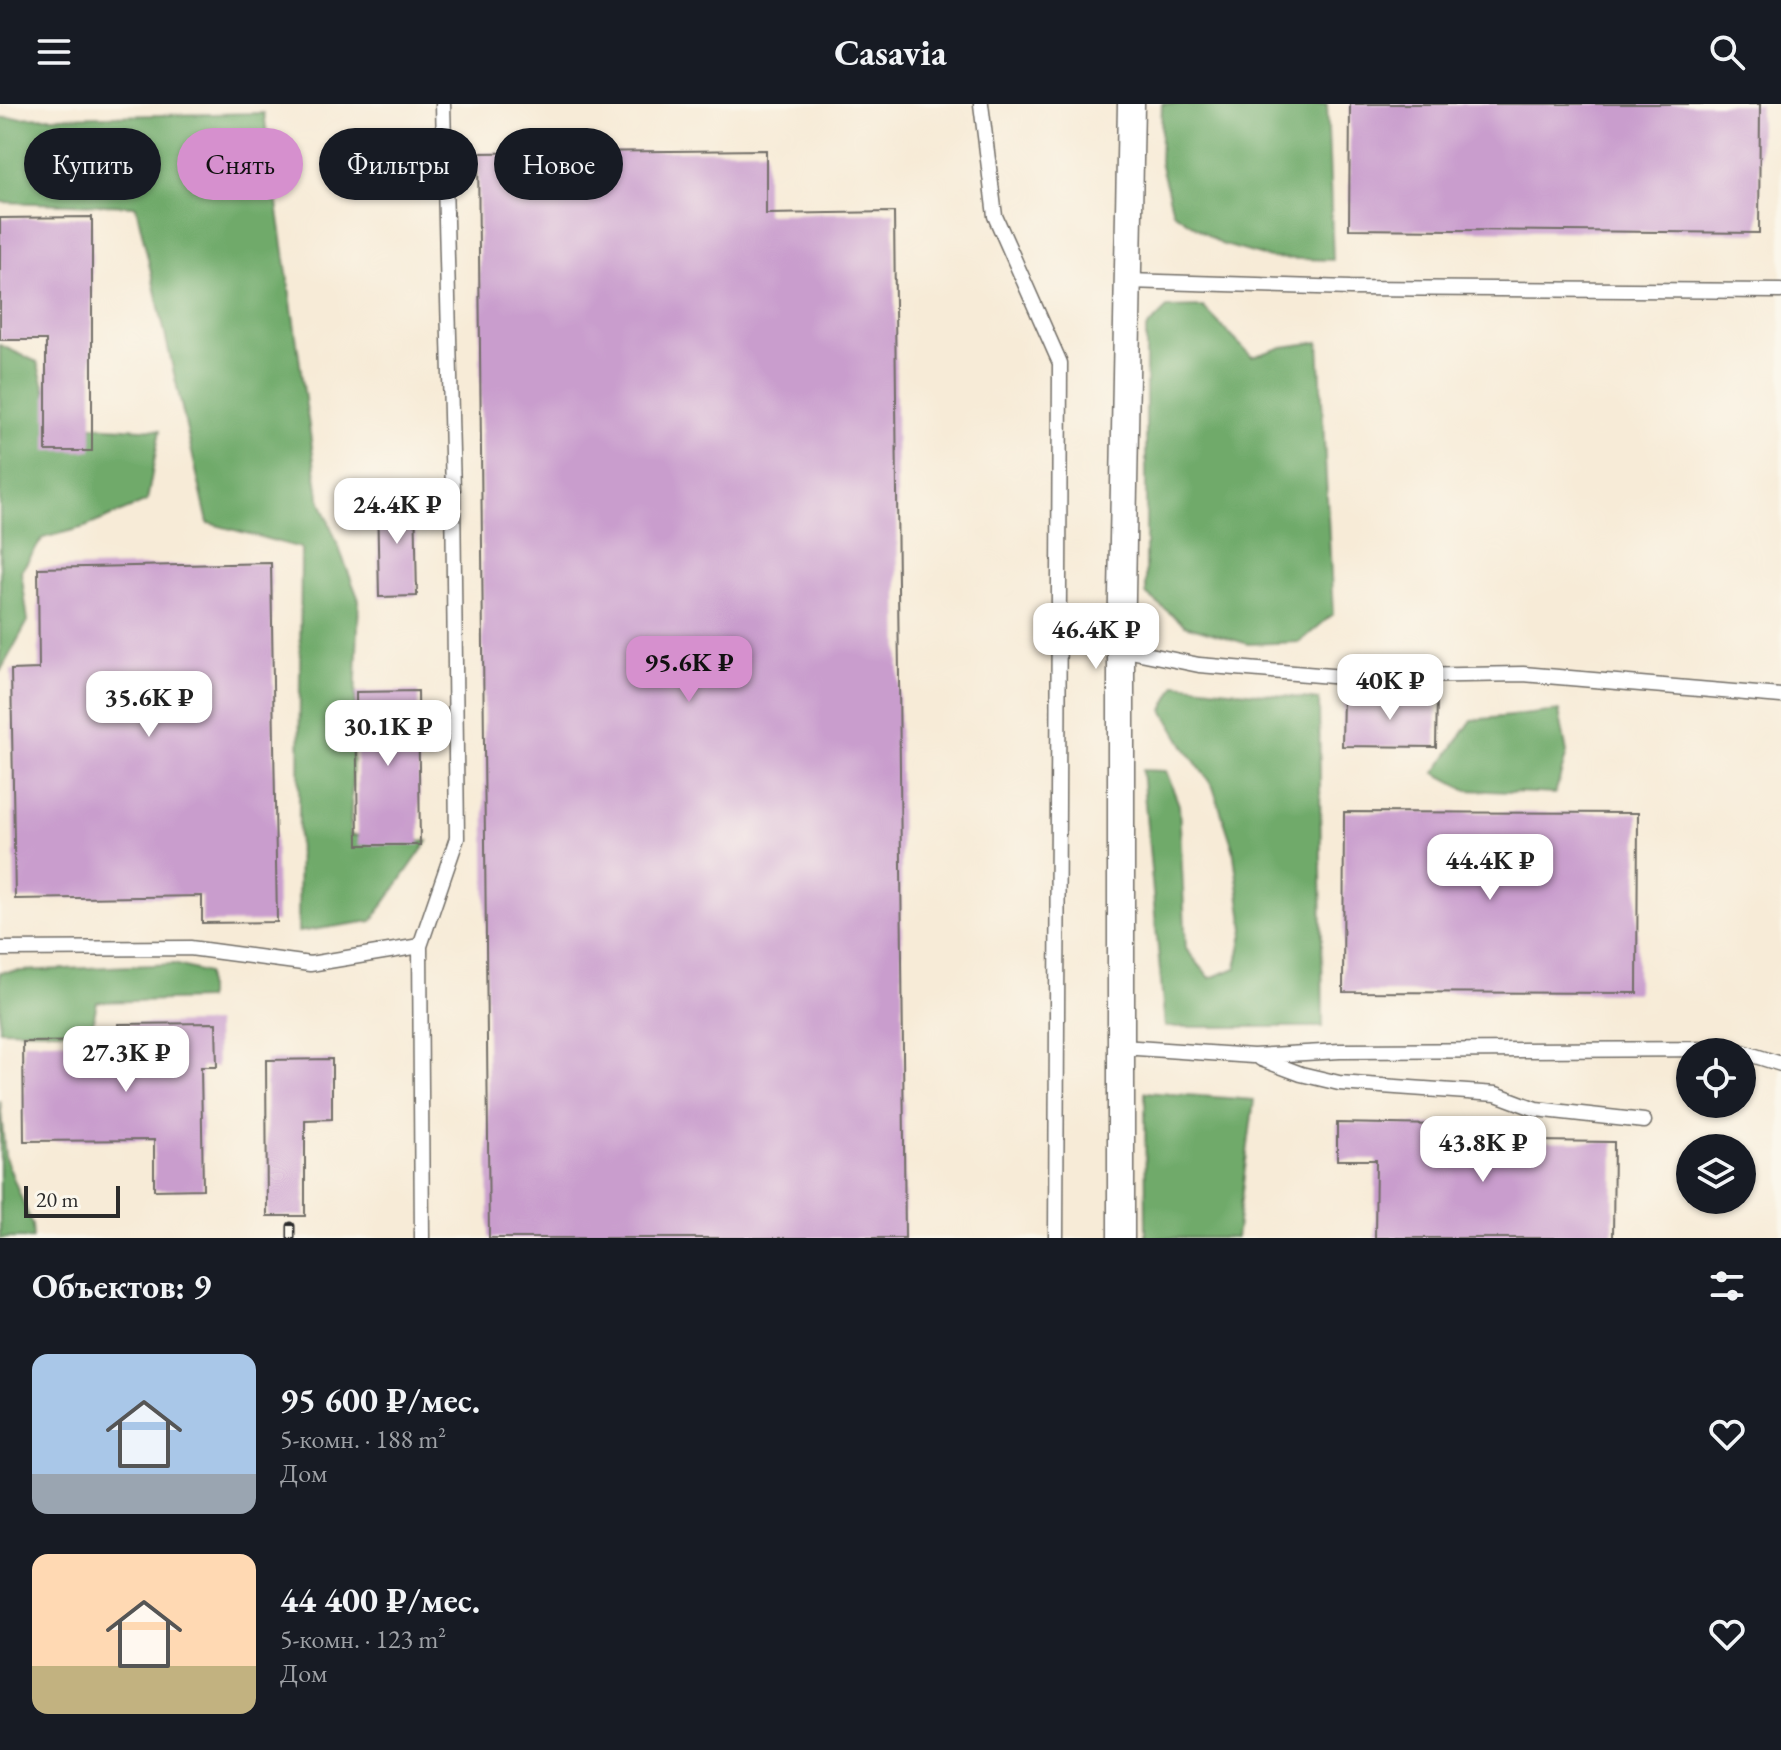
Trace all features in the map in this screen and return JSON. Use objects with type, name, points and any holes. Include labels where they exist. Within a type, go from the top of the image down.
[{"type":"street","points":[[1121,1238],[1121,649],[1131,104]]},
{"type":"lane","points":[[422,1238],[420,946],[457,838],[453,492],[443,104]]},
{"type":"lane","points":[[981,104],[995,216],[1060,363],[1056,1238]]},
{"type":"lane","points":[[1128,281],[1350,288],[1781,291]]},
{"type":"lane","points":[[1121,649],[1199,665],[1343,677],[1523,674],[1781,696]]},
{"type":"lane","points":[[0,949],[190,948],[310,964],[420,946]]},
{"type":"lane","points":[[1122,1047],[1253,1056],[1340,1051],[1733,1049],[1781,1064]]},
{"type":"lane","points":[[1253,1056],[1301,1074],[1339,1083],[1496,1094],[1536,1109],[1644,1121]]},
{"type":"green space","points":[[1162,104],[1327,104],[1333,260],[1270,258],[1221,244],[1173,212],[1160,162]]},
{"type":"green space","points":[[264,113],[266,128],[177,128],[177,200],[276,200],[319,496],[359,600],[350,835],[428,841],[372,921],[298,932],[301,548],[208,523],[136,206],[0,202],[0,118]]},
{"type":"green space","points":[[1203,307],[1252,357],[1283,347],[1319,342],[1333,614],[1300,642],[1248,644],[1185,625],[1146,594],[1146,329],[1167,308]]},
{"type":"green space","points":[[0,345],[37,362],[55,424],[160,430],[147,501],[85,527],[43,538],[21,571],[28,621],[0,672]]},
{"type":"green space","points":[[1176,684],[1319,700],[1323,1027],[1165,1027],[1142,770],[1166,771],[1179,805],[1186,949],[1210,978],[1236,968],[1244,929],[1233,848],[1213,787],[1163,710]]},
{"type":"green space","points":[[1559,711],[1567,753],[1555,794],[1467,790],[1435,773],[1472,720]]},
{"type":"green space","points":[[174,964],[207,973],[207,999],[97,1002],[91,1032],[0,1030],[0,972]]},
{"type":"green space","points":[[1145,1092],[1254,1100],[1236,1238],[1146,1238]]},
{"type":"green space","points":[[0,1100],[5,1157],[32,1225],[33,1238],[0,1238]]},
{"type":"building","points":[[1350,104],[1760,104],[1759,233],[1349,229]]},
{"type":"building","points":[[766,150],[766,214],[894,212],[905,1238],[489,1238],[478,153],[494,153],[494,200],[623,200],[623,151]]},
{"type":"building","points":[[92,217],[92,451],[46,451],[46,340],[0,340],[0,218]]},
{"type":"building","points":[[415,496],[417,596],[379,597],[377,497]]},
{"type":"building","points":[[271,563],[277,922],[202,923],[202,896],[15,899],[11,670],[39,669],[38,568]]},
{"type":"building","points":[[418,691],[420,845],[358,845],[356,692]]},
{"type":"building","points":[[1343,696],[1437,697],[1436,747],[1342,746]]},
{"type":"building","points":[[1344,812],[1638,813],[1637,993],[1343,992]]},
{"type":"building","points":[[216,1023],[217,1067],[201,1067],[203,1189],[154,1190],[154,1140],[24,1141],[23,1042],[118,1041],[118,1024]]},
{"type":"building","points":[[332,1059],[332,1119],[305,1120],[305,1216],[267,1216],[266,1060]]},
{"type":"building","points":[[1337,1123],[1440,1125],[1440,1140],[1614,1142],[1613,1238],[1375,1238],[1376,1160],[1337,1160]]},
{"type":"railway","points":[[291,1226],[291,1238]]}]
